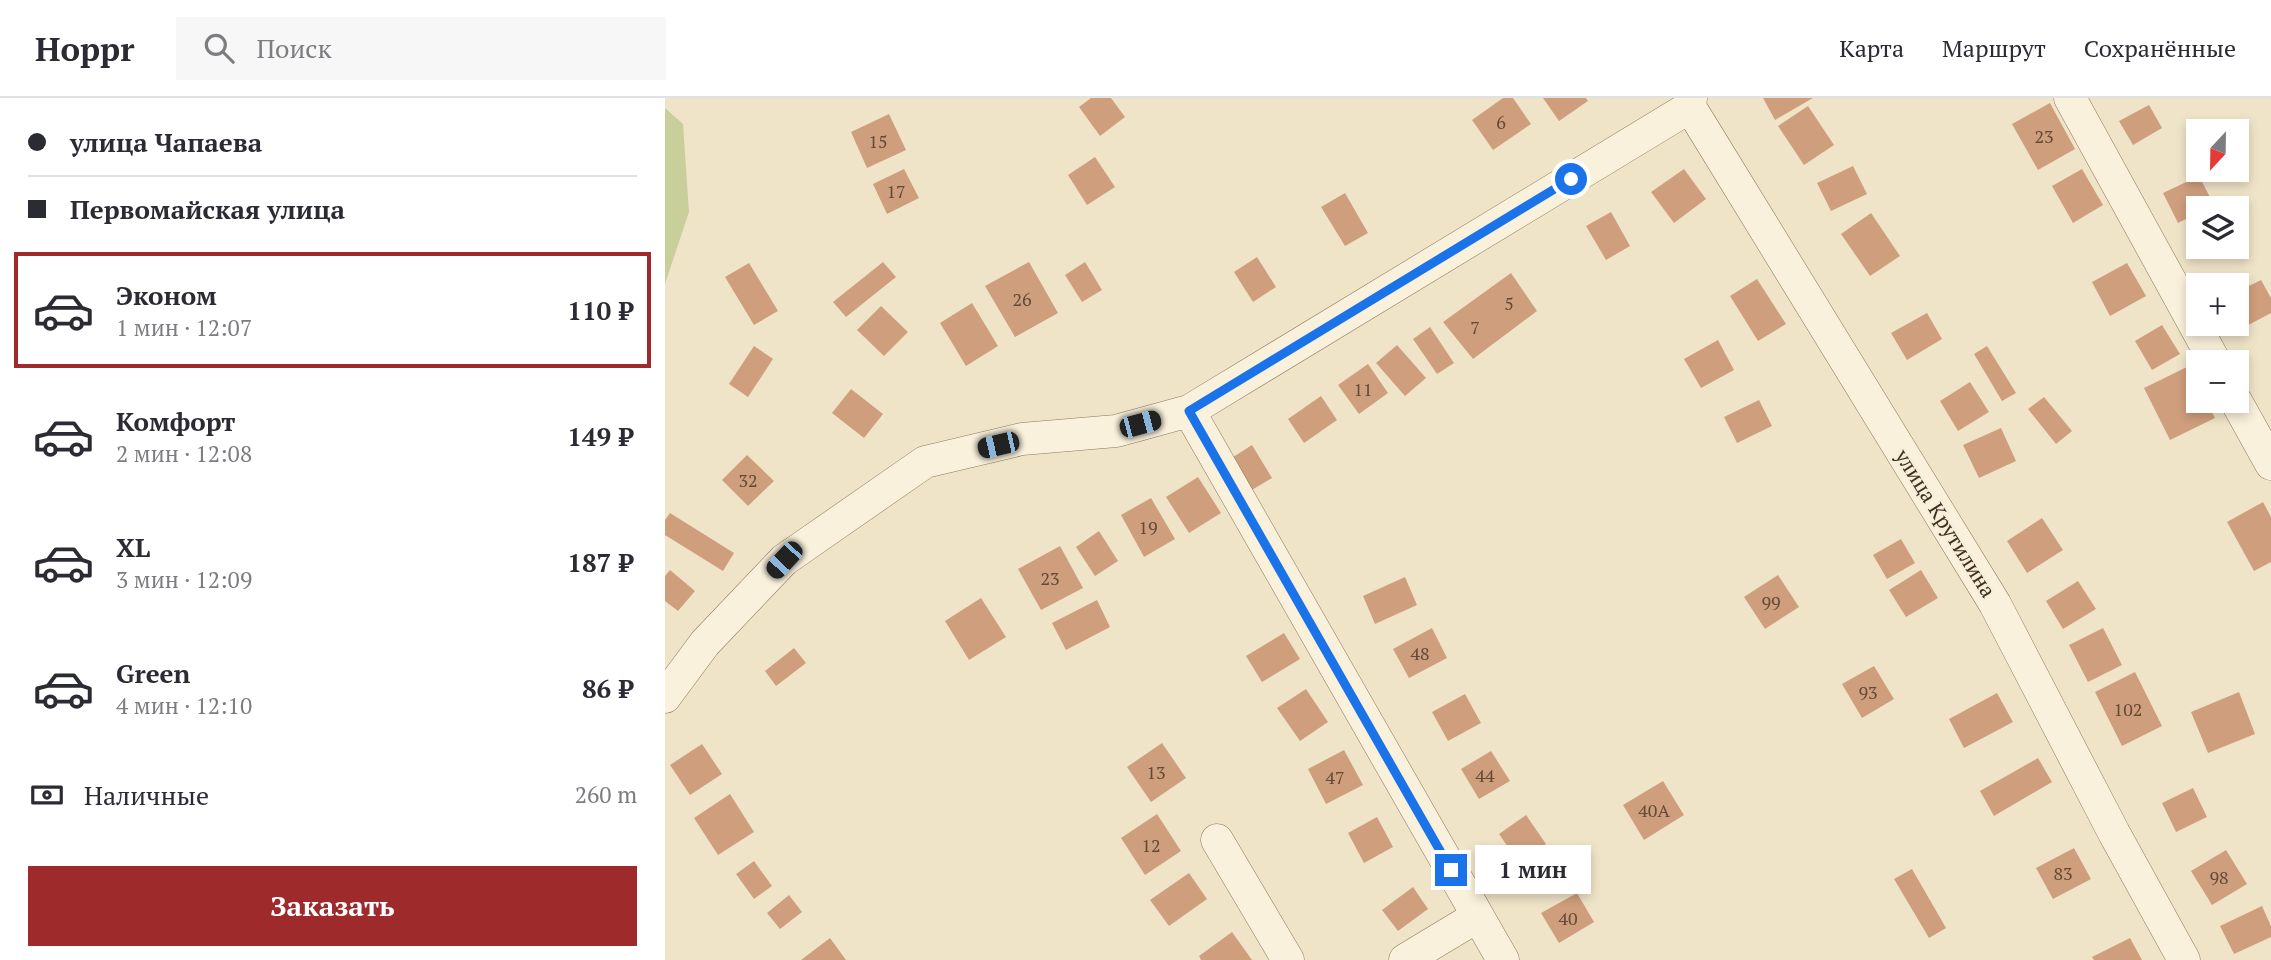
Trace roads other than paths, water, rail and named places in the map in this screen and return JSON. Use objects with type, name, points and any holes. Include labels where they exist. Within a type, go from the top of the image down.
[{"type":"street","points":[[2070,98],[2208,350]]},
{"type":"street","points":[[665,697],[705,643],[784,560],[925,462],[1022,439],[1116,431],[1189,411],[1691,102]]},
{"type":"street","name":"улица Крутилина","points":[[1691,102],[1996,604],[2114,833],[2184,960]]},
{"type":"street","points":[[1189,411],[1503,960]]},
{"type":"street","points":[[2243,413],[2271,464]]},
{"type":"street","points":[[1217,840],[1288,960]]},
{"type":"street","points":[[1405,960],[1478,916]]}]
